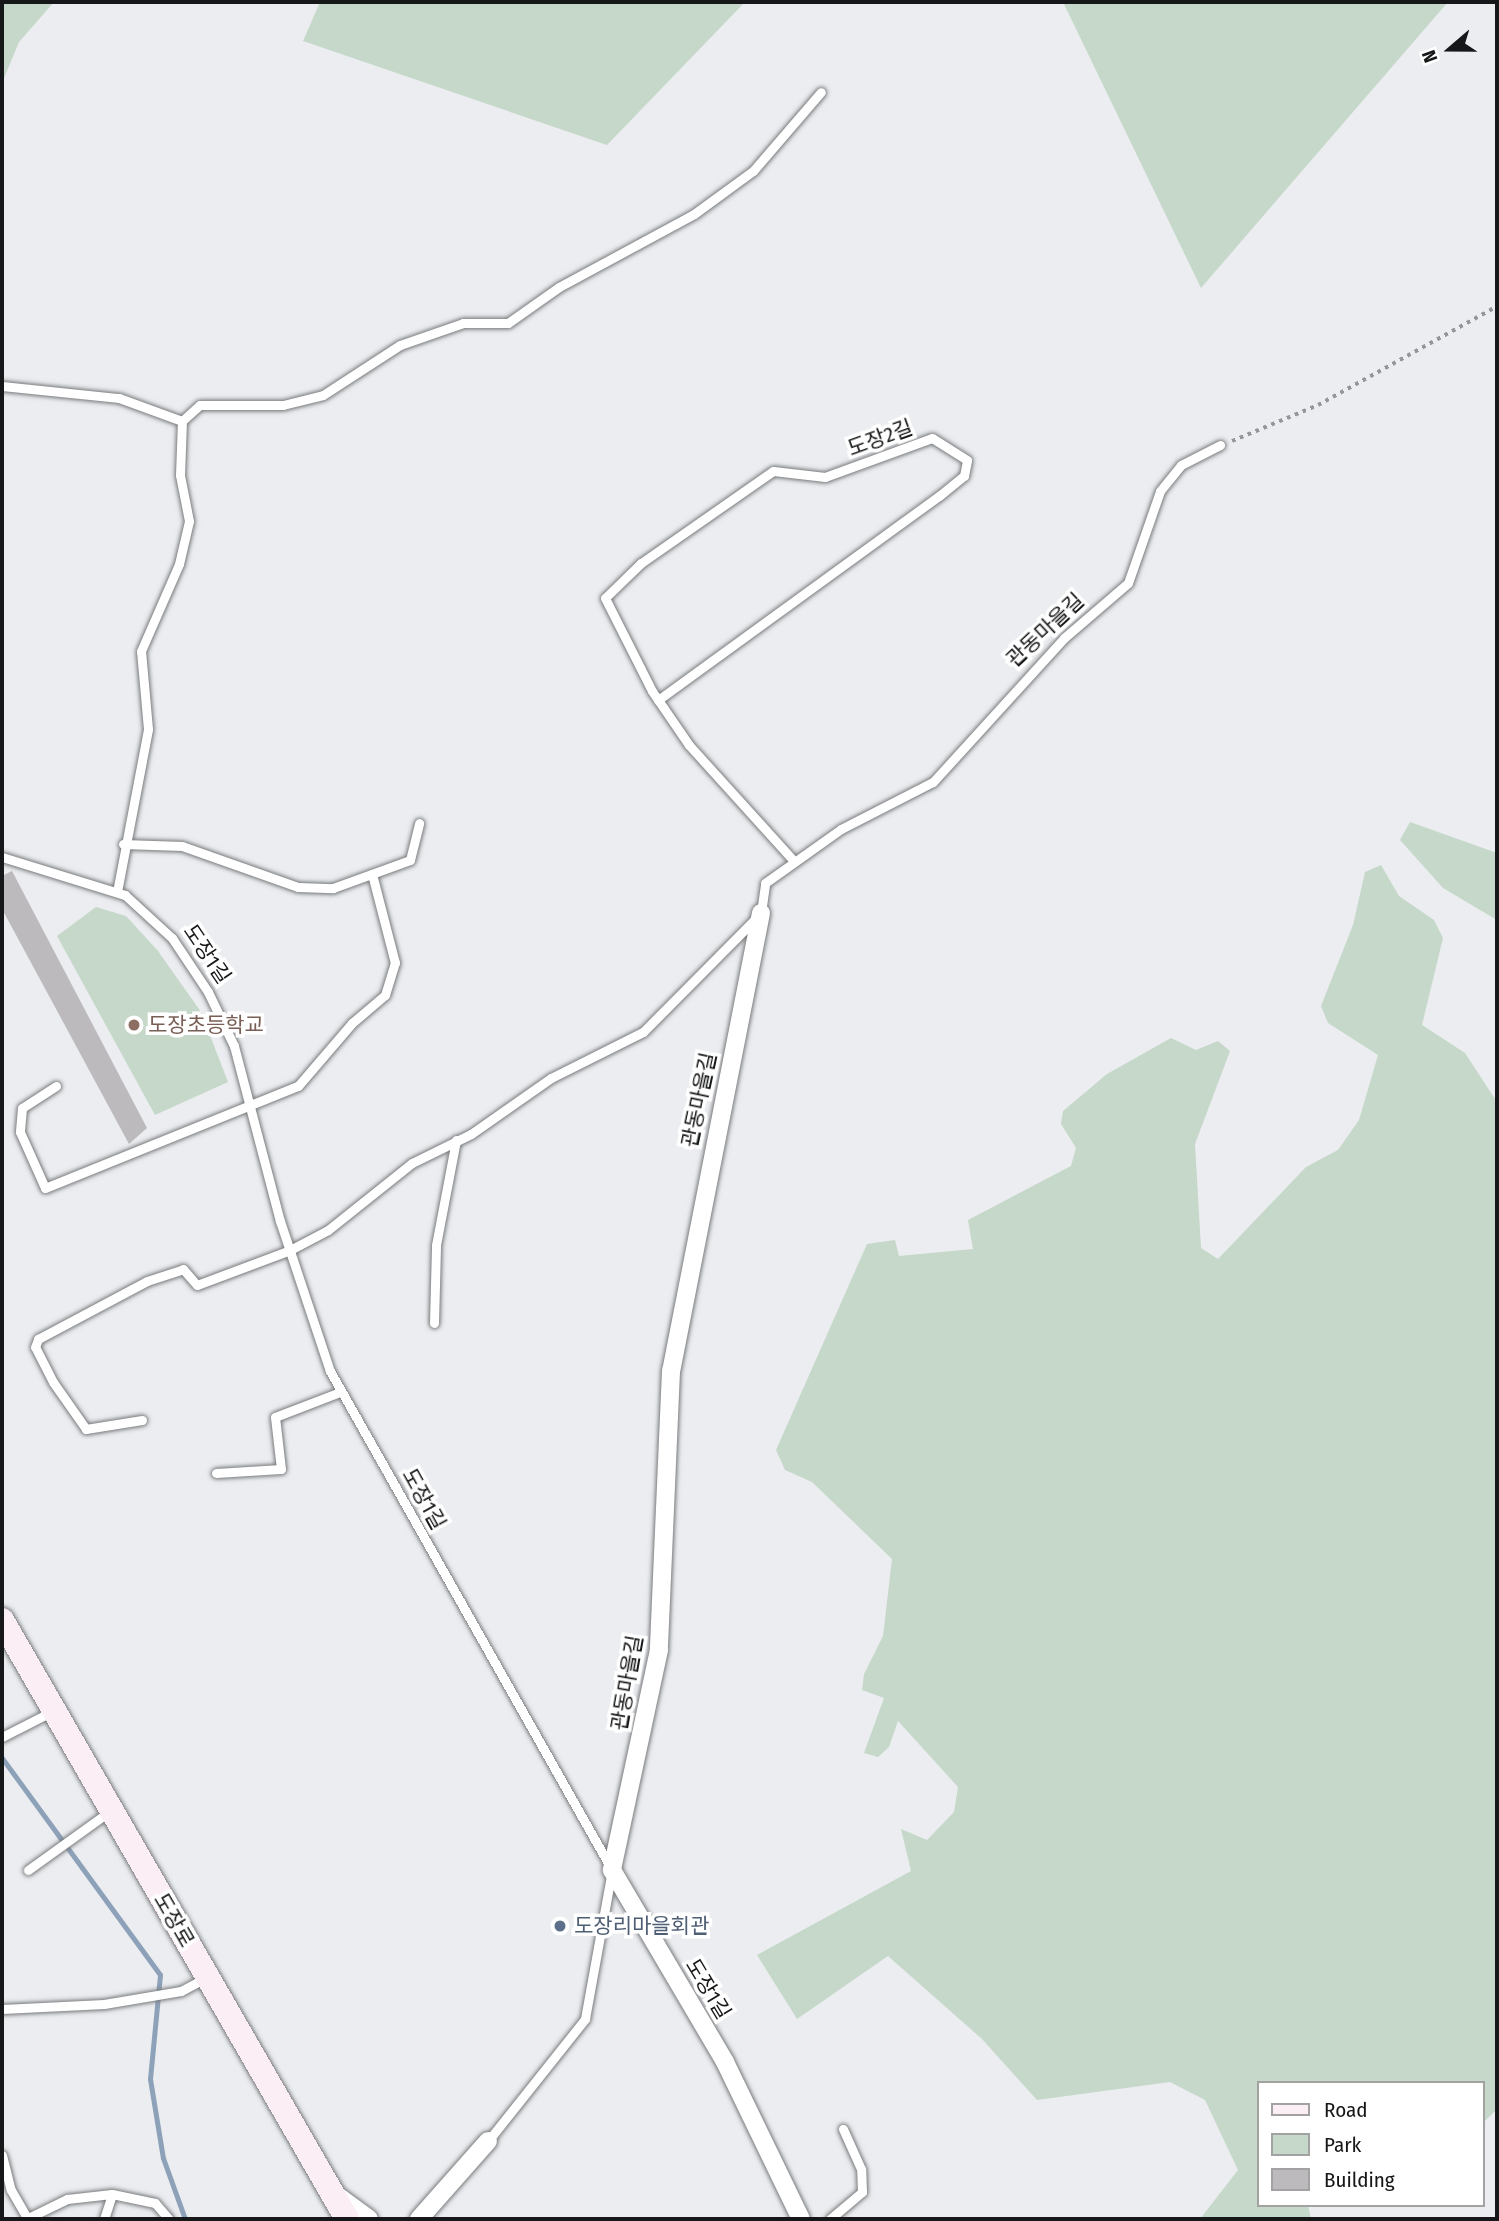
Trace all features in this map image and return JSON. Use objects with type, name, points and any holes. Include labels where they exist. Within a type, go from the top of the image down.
[{"type":"street","name":"관동마을길","points":[[612,1870],[659,1650],[671,1371],[761,913]]},
{"type":"street","name":"도장로","points":[[2,1620],[338,2208]]},
{"type":"street","name":"도장1길","points":[[612,1870],[725,2062],[802,2219]]},
{"type":"street","name":"관동마을길","points":[[419,2219],[488,2141]]},
{"type":"street","points":[[338,2208],[369,2219]]},
{"type":"lane","points":[[117,892],[123,844],[148,729],[141,651],[179,564],[189,521],[180,475],[182,421],[200,405],[283,405],[323,395],[421,336],[463,323],[508,323],[559,287],[694,214],[753,171],[821,92]]},
{"type":"lane","points":[[2,386],[119,398],[182,421]]},
{"type":"lane","name":"도장2길","points":[[658,700],[939,496],[964,476],[967,460],[932,438],[825,477],[773,471],[641,563],[605,598],[658,700],[689,745],[793,860]]},
{"type":"lane","name":"관동마을길","points":[[761,913],[765,883],[793,860],[933,782],[1055,647],[1128,583],[1160,491],[1181,465],[1220,446]]},
{"type":"lane","points":[[123,844],[182,846],[298,887],[333,888],[410,860],[419,823]]},
{"type":"lane","name":"도장1길","points":[[2,857],[117,892],[172,938],[208,992],[234,1046],[290,1250],[340,1392],[612,1870]]},
{"type":"lane","points":[[56,1086],[22,1108],[20,1132],[45,1188],[298,1086],[352,1023],[385,995],[395,963],[372,874]]},
{"type":"lane","points":[[142,1420],[86,1429],[53,1382],[34,1347],[38,1339],[147,1281],[183,1269],[197,1285],[290,1250],[328,1230],[412,1163],[456,1140],[551,1079],[643,1032],[761,913]]},
{"type":"lane","points":[[434,1322],[436,1245],[456,1140]]},
{"type":"lane","points":[[216,1473],[281,1469],[275,1417],[340,1392]]},
{"type":"lane","points":[[2,1737],[54,1710]]},
{"type":"lane","points":[[28,1870],[72,1833],[111,1810]]},
{"type":"lane","name":"관동마을길","points":[[488,2141],[585,2019],[612,1870]]},
{"type":"lane","points":[[2,2009],[181,1991],[207,1977]]},
{"type":"lane","points":[[830,2219],[862,2192],[861,2169],[843,2129]]},
{"type":"lane","points":[[2,2155],[11,2190],[27,2219],[67,2199],[112,2194],[155,2203],[169,2219]]},
{"type":"lane","points":[[104,2219],[112,2194]]},
{"type":"path","points":[[1220,446],[1318,405],[1497,306]]},
{"type":"green space","points":[[2,2],[54,2],[19,42],[2,83]]},
{"type":"green space","points":[[320,2],[745,2],[607,145],[303,41]]},
{"type":"green space","points":[[1063,2],[1448,2],[1201,288]]},
{"type":"green space","points":[[1410,822],[1497,853],[1497,920],[1443,888],[1400,840]]},
{"type":"green space","points":[[1381,865],[1399,896],[1434,920],[1443,938],[1422,1025],[1465,1053],[1497,1102],[1497,2109],[1485,2121],[1485,2081],[1258,2081],[1258,2207],[1308,2207],[1311,2219],[1200,2219],[1238,2170],[1205,2100],[1170,2082],[1037,2100],[982,2039],[888,1956],[797,2019],[757,1955],[911,1871],[901,1829],[927,1840],[954,1812],[958,1787],[898,1721],[889,1747],[878,1757],[864,1753],[884,1698],[862,1690],[864,1674],[883,1636],[892,1559],[812,1482],[785,1470],[776,1450],[867,1244],[895,1240],[899,1256],[973,1249],[968,1220],[1071,1166],[1076,1148],[1061,1124],[1063,1111],[1107,1074],[1171,1038],[1196,1050],[1218,1041],[1230,1051],[1195,1144],[1201,1248],[1218,1259],[1306,1167],[1338,1150],[1359,1120],[1378,1055],[1328,1023],[1321,1006],[1353,925],[1365,872]]},
{"type":"green space","points":[[96,907],[126,916],[158,951],[201,1012],[228,1082],[155,1115],[57,936]]},
{"type":"building","points":[[12,871],[147,1128],[129,1144],[2,909],[2,876]]},
{"type":"waterway","points":[[2,1758],[160,1975],[150,2079],[163,2158],[185,2219]]},
{"type":"place","name":"도장초등학교","points":[[134,1025]]},
{"type":"place","name":"도장리마을회관","points":[[560,1926]]}]
